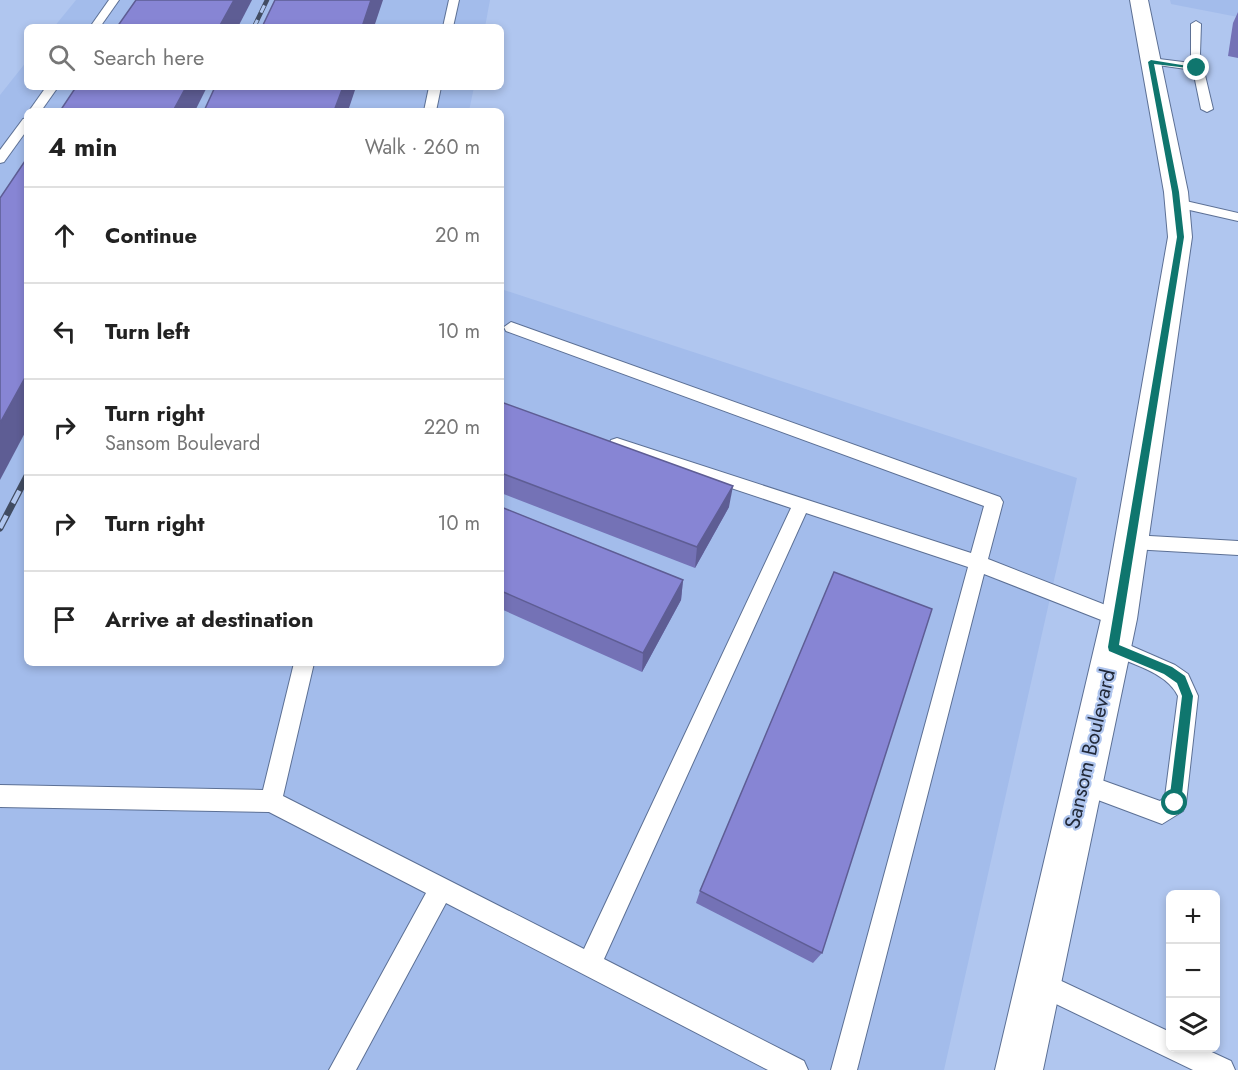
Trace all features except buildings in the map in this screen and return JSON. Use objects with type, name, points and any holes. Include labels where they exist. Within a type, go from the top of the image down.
[{"type":"street","name":"Sansom Boulevard","points":[[1019,1070],[1116,633],[1180,237],[1177,204],[1139,0]]},
{"type":"lane","points":[[97,24],[114,0]]},
{"type":"lane","points":[[449,24],[454,0]]},
{"type":"lane","points":[[1196,24],[1195,54],[1207,109]]},
{"type":"lane","points":[[1151,62],[1197,68]]},
{"type":"lane","points":[[36,108],[50,90]]},
{"type":"lane","points":[[431,108],[434,90]]},
{"type":"lane","points":[[0,159],[24,126]]},
{"type":"lane","points":[[1177,204],[1238,218]]},
{"type":"lane","points":[[511,327],[994,502],[844,1070]]},
{"type":"lane","points":[[601,439],[978,563],[1116,633],[1181,680],[1188,696],[1175,803],[1162,813],[1082,784]]},
{"type":"lane","points":[[589,964],[801,506]]},
{"type":"lane","points":[[1132,542],[1238,549]]},
{"type":"lane","points":[[271,801],[303,666]]},
{"type":"lane","points":[[0,796],[271,801],[795,1070]]},
{"type":"lane","points":[[342,1070],[442,888]]},
{"type":"lane","points":[[1038,982],[1166,1043]]},
{"type":"lane","points":[[1185,1052],[1222,1070]]},
{"type":"shaded area","points":[[76,0],[490,0],[486,24],[56,24]]},
{"type":"shaded area","points":[[1170,0],[1238,0],[1238,17],[1171,4]]},
{"type":"shaded area","points":[[24,65],[24,90],[473,90],[470,108],[24,108],[24,666],[504,666],[504,290],[1077,478],[944,1070],[0,1070],[0,95]]},
{"type":"railway","points":[[255,24],[267,0]]},
{"type":"railway","points":[[0,528],[24,482]]},
{"type":"route","points":[[1175,803],[1188,696],[1181,680],[1168,671],[1113,647],[1180,237],[1176,192],[1151,62],[1197,68]]}]
